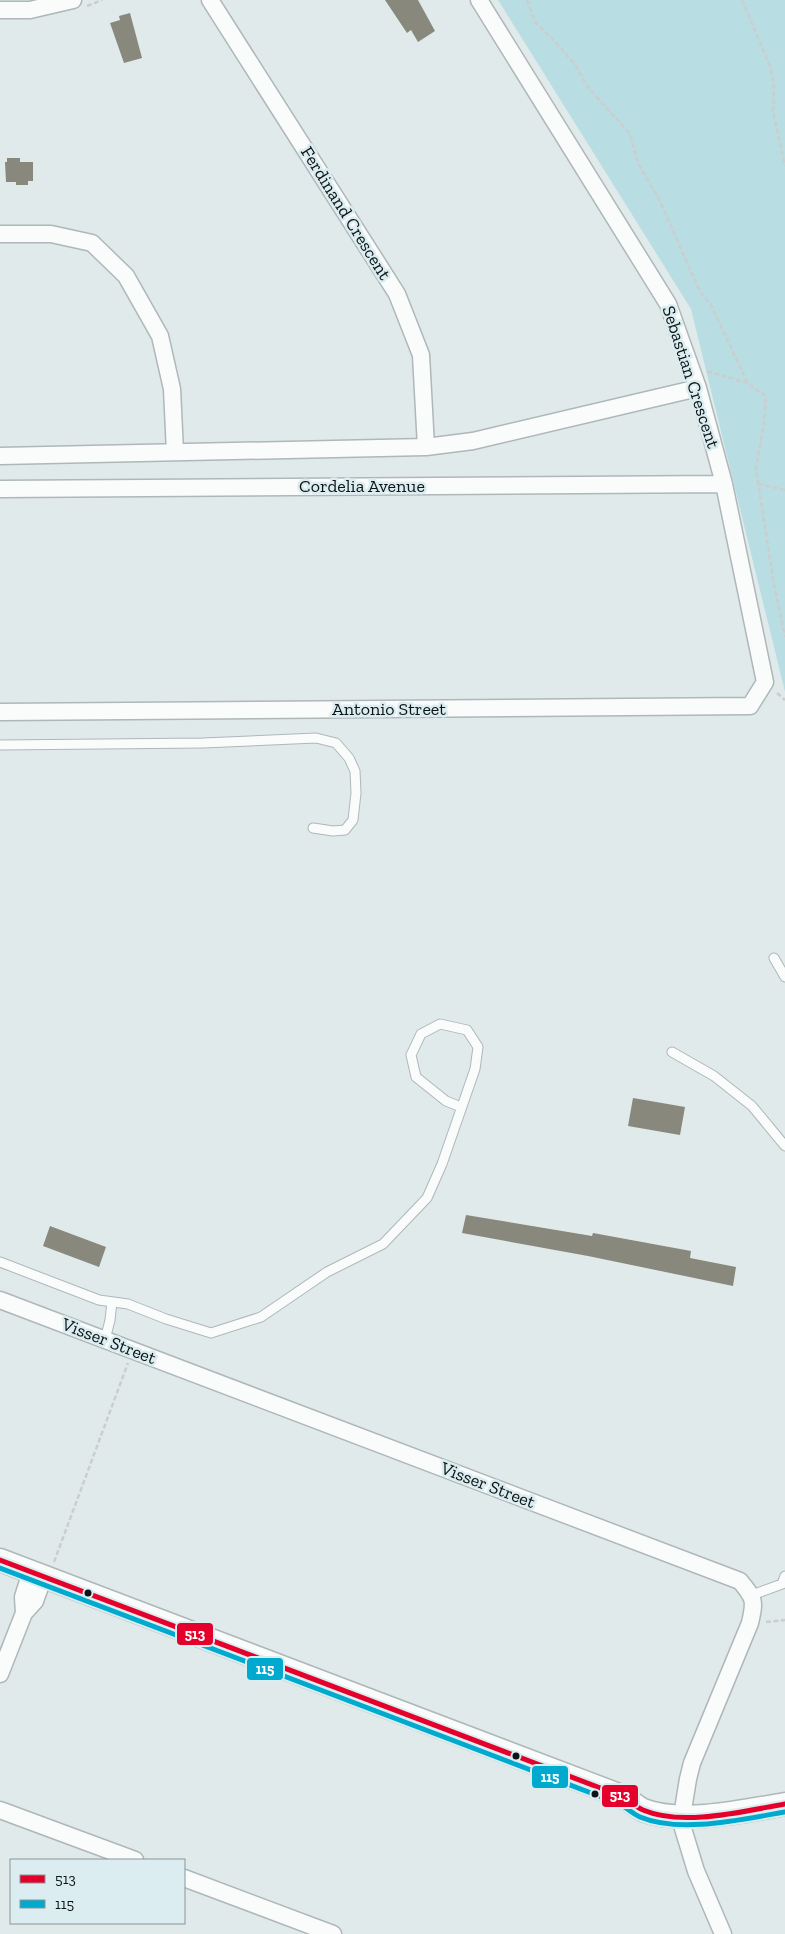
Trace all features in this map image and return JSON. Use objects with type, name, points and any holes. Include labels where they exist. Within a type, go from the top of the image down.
[{"type":"street","points":[[0,10],[30,10],[73,0]]},
{"type":"street","name":"Ferdinand Crescent","points":[[210,0],[397,294],[421,355],[426,447]]},
{"type":"street","name":"Sebastian Crescent","points":[[479,0],[668,304],[698,388],[724,484],[765,682]]},
{"type":"street","points":[[0,234],[51,234],[92,244],[126,276],[160,336],[172,389],[175,452]]},
{"type":"street","name":"Cordelia Avenue","points":[[0,456],[426,447],[473,441],[698,388]]},
{"type":"street","name":"Cordelia Avenue","points":[[0,489],[724,484]]},
{"type":"street","name":"Antonio Street","points":[[0,712],[750,706],[765,682]]},
{"type":"street","name":"Visser Street","points":[[0,1300],[740,1581],[752,1595]]},
{"type":"street","points":[[0,1560],[624,1797],[645,1797],[683,1809],[738,1812],[785,1804]]},
{"type":"street","points":[[0,1674],[24,1613],[23,1598],[41,1575]]},
{"type":"street","points":[[723,1934],[696,1871],[684,1834],[683,1809],[692,1763],[750,1624],[754,1607],[752,1595]]},
{"type":"street","points":[[683,1809],[785,1788]]},
{"type":"street","points":[[0,1810],[132,1859]]},
{"type":"street","points":[[185,1878],[333,1934]]},
{"type":"lane","points":[[0,745],[202,744],[316,738],[336,743],[349,758],[354,771],[356,793],[353,820],[346,830],[334,831],[313,828]]},
{"type":"lane","points":[[774,958],[785,977]]},
{"type":"lane","points":[[0,1262],[99,1300],[128,1304],[211,1333],[261,1317],[327,1272],[383,1244],[427,1198],[442,1164],[460,1107],[475,1069],[478,1048],[467,1030],[440,1024],[421,1034],[410,1055],[416,1077],[446,1101],[460,1107]]},
{"type":"lane","points":[[672,1052],[714,1076],[752,1106],[785,1146]]},
{"type":"lane","points":[[105,1340],[112,1302]]},
{"type":"lane","points":[[752,1595],[782,1584],[785,1576]]},
{"type":"path","points":[[527,0],[535,22],[555,41],[576,66],[587,86],[630,134],[638,163],[659,199],[700,292],[711,305],[748,384]]},
{"type":"path","points":[[742,0],[771,68],[774,87],[773,111],[785,166]]},
{"type":"path","points":[[706,370],[748,384],[766,396],[764,422],[756,469],[774,585],[785,636]]},
{"type":"path","points":[[758,484],[785,490]]},
{"type":"path","points":[[41,1575],[132,1350]]},
{"type":"shaded area","points":[[498,0],[785,0],[785,692],[691,309]]},
{"type":"building","points":[[385,0],[418,0],[435,31],[418,42],[411,30],[407,33]]},
{"type":"building","points":[[130,13],[142,58],[124,63],[110,23],[120,20],[119,16]]},
{"type":"building","points":[[7,158],[20,158],[20,162],[33,162],[33,181],[28,181],[28,185],[16,185],[16,182],[6,182],[5,162],[7,162]]},
{"type":"building","points":[[633,1098],[685,1107],[680,1135],[628,1126]]},
{"type":"building","points":[[466,1215],[592,1236],[593,1233],[691,1251],[690,1258],[736,1267],[733,1286],[588,1256],[462,1233]]},
{"type":"building","points":[[50,1226],[106,1247],[99,1267],[43,1246]]},
{"type":"transit line","name":"513","points":[[0,1560],[624,1797],[635,1806],[659,1815],[676,1817],[714,1816],[785,1804]]},
{"type":"transit line","name":"115","points":[[0,1568],[620,1804],[640,1817],[656,1822],[693,1825],[712,1824],[785,1812]]}]
